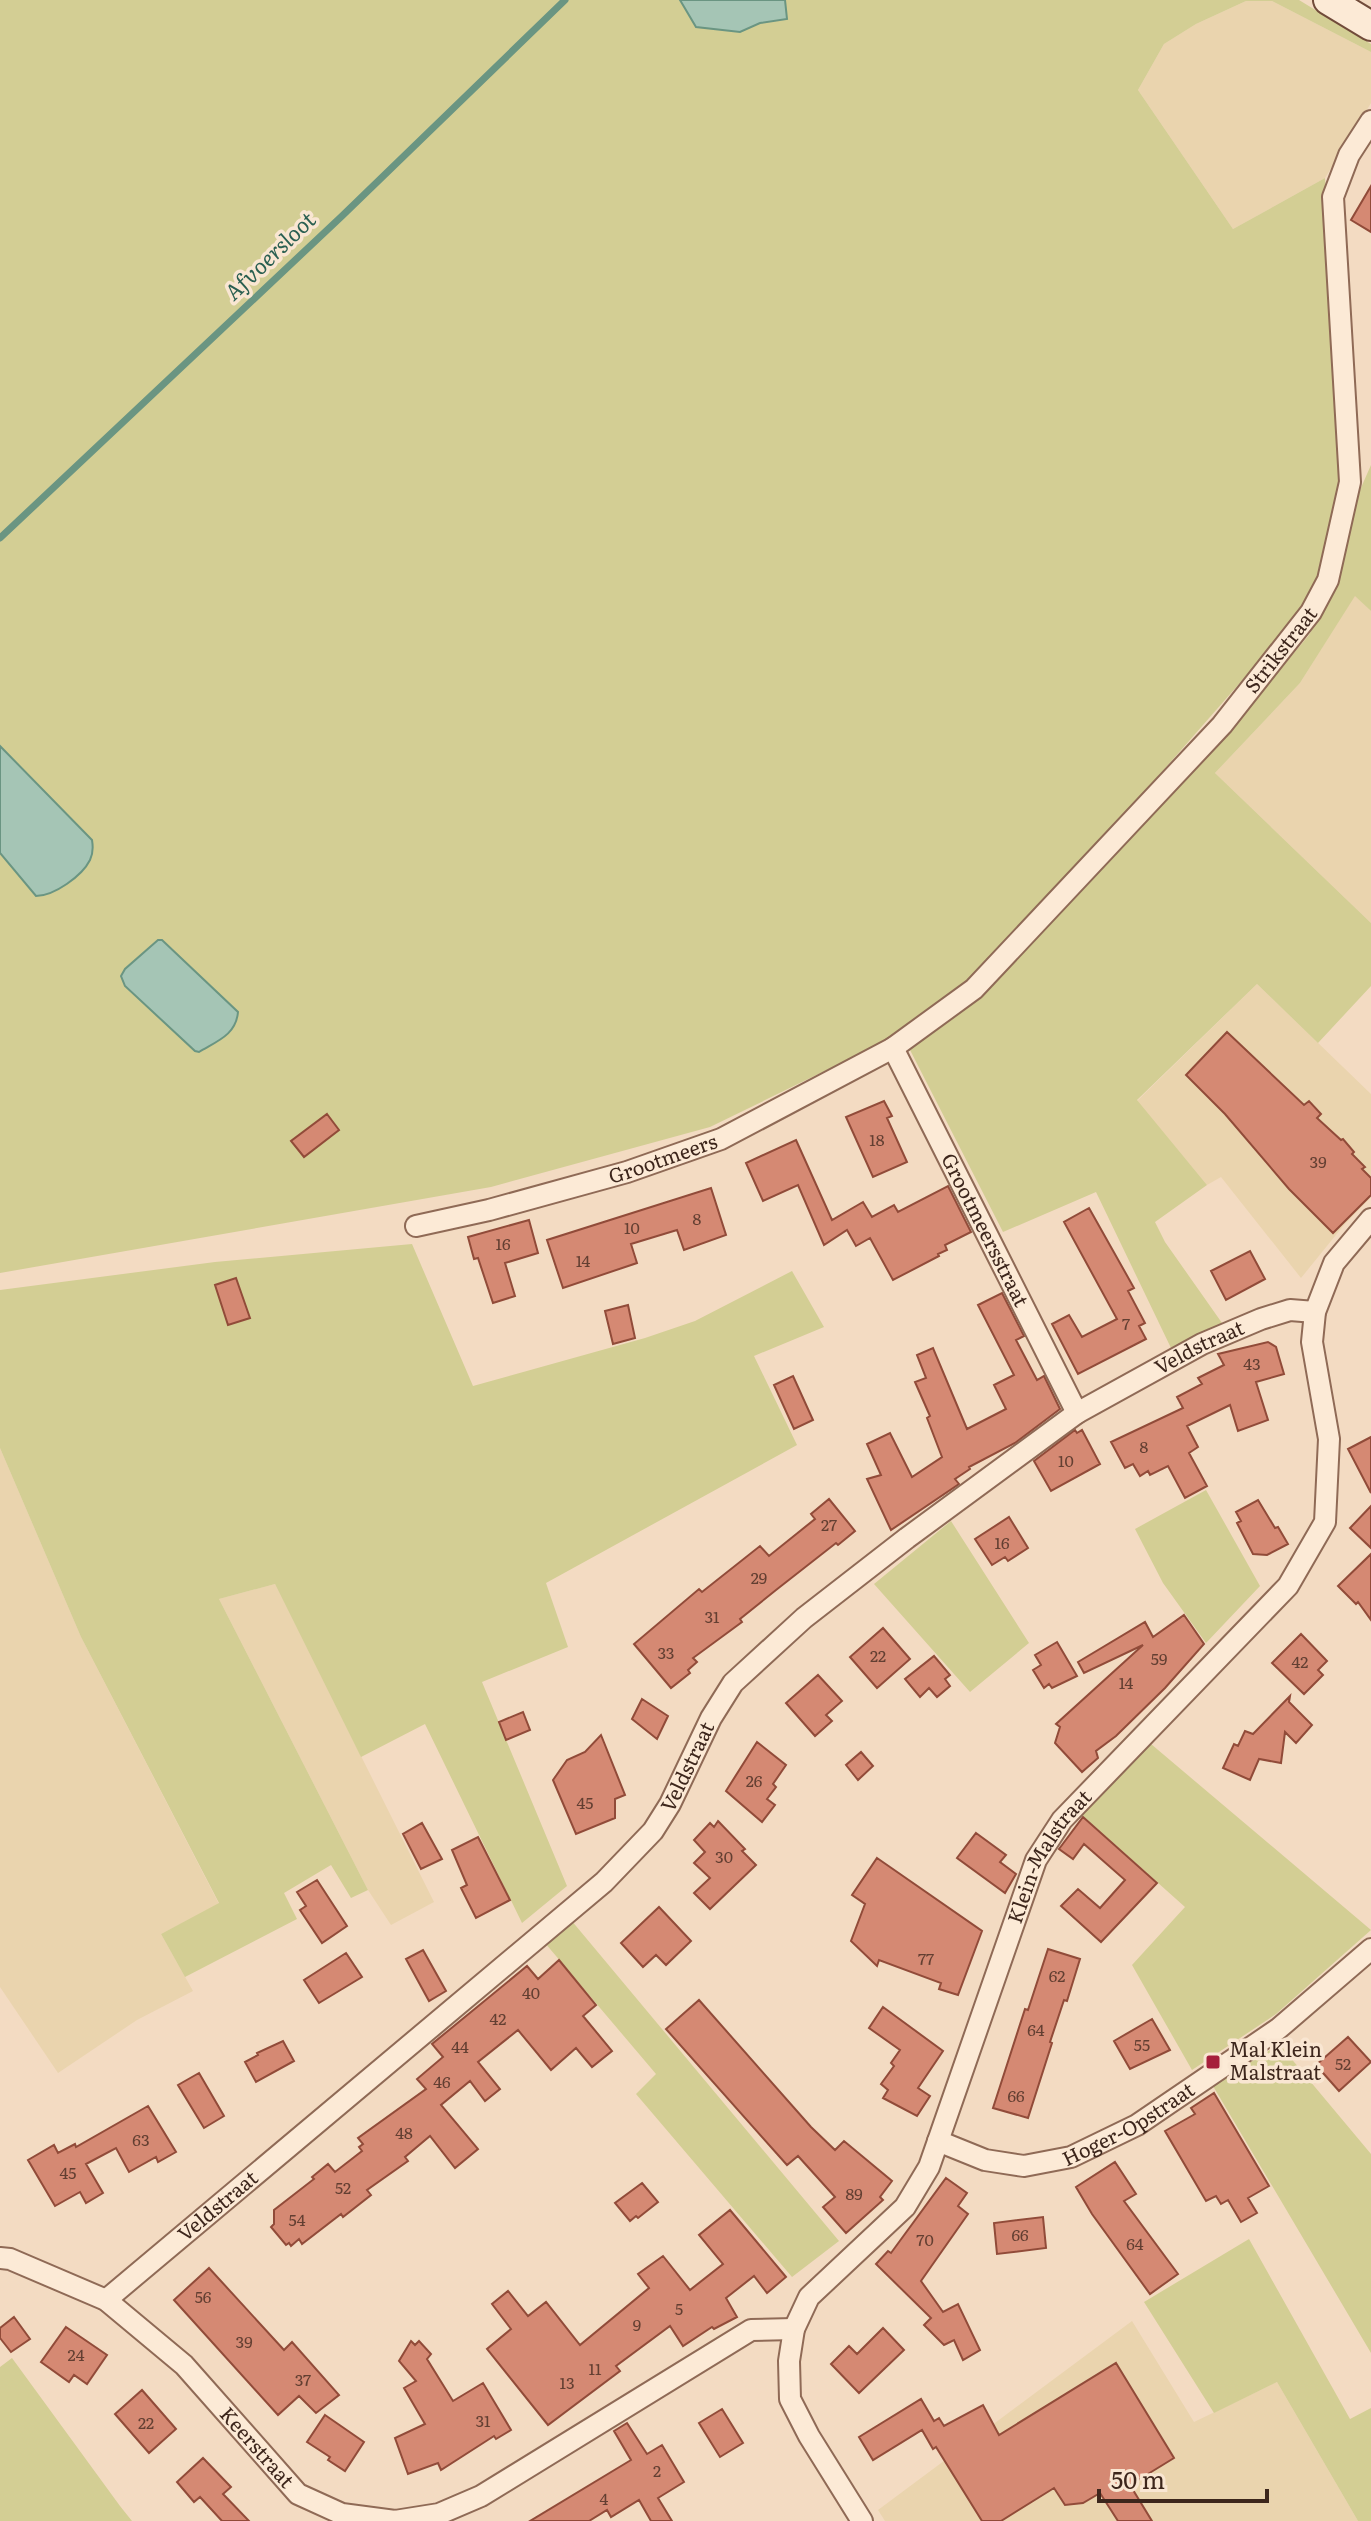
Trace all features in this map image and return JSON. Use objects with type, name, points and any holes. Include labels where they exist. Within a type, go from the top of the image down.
[{"type":"main road","points":[[1328,0],[1371,26]]},
{"type":"street","name":"Strikstraat","points":[[893,1048],[974,989],[1133,822],[1222,725],[1311,612],[1328,580],[1350,482],[1333,197],[1349,155],[1371,121]]},
{"type":"street","name":"Grootmeers","points":[[416,1226],[489,1210],[627,1172],[721,1139],[893,1048]]},
{"type":"street","name":"Grootmeersstraat","points":[[893,1048],[1077,1413]]},
{"type":"street","name":"Klein-Malstraat","points":[[862,2521],[809,2436],[790,2399],[789,2361],[794,2329],[809,2297],[905,2207],[929,2167],[1036,1860],[1062,1820],[1288,1586],[1325,1522],[1329,1439],[1312,1342],[1315,1312],[1334,1263],[1371,1219]]},
{"type":"street","name":"Veldstraat","points":[[106,2300],[604,1882],[653,1831],[670,1804],[711,1718],[733,1683],[794,1627],[907,1538],[1077,1413],[1202,1344],[1290,1310],[1315,1312]]},
{"type":"street","name":"Hoger-Opstraat","points":[[938,2141],[985,2160],[1024,2166],[1071,2157],[1137,2125],[1278,2029],[1371,1949]]},
{"type":"street","name":"Keerstraat","points":[[0,2258],[10,2259],[106,2300],[184,2365],[298,2494],[342,2514],[395,2521],[439,2514],[481,2496],[751,2330],[794,2329]]},
{"type":"shaded area","points":[[0,0],[1299,0],[1371,44],[1371,52],[1272,1],[1246,1],[1196,24],[1164,44],[1138,90],[1233,229],[1325,178],[1344,466],[1318,581],[1287,629],[1090,854],[1029,914],[964,987],[882,1043],[710,1127],[491,1187],[0,1273]]},
{"type":"shaded area","points":[[680,0],[785,0],[787,19],[760,23],[740,32],[696,27]]},
{"type":"shaded area","points":[[1246,1],[1272,1],[1371,52],[1371,103],[1325,178],[1233,229],[1138,90],[1164,44],[1196,24]]},
{"type":"shaded area","points":[[1371,465],[1371,611],[1355,596],[1300,683],[1215,773],[1371,923],[1371,986],[1318,1043],[1257,984],[1137,1100],[1207,1185],[1155,1222],[1165,1242],[1222,1323],[1171,1348],[1096,1192],[1003,1232],[909,1048],[1222,739],[1309,635],[1338,580],[1360,490]]},
{"type":"shaded area","points":[[1355,595],[1371,611],[1371,923],[1215,773],[1300,683]]},
{"type":"shaded area","points":[[0,746],[92,840],[91,858],[81,872],[59,889],[43,895],[36,896],[0,853]]},
{"type":"shaded area","points":[[158,940],[162,940],[238,1012],[230,1032],[199,1052],[125,986],[121,976]]},
{"type":"shaded area","points":[[1257,984],[1371,1094],[1371,1197],[1301,1278],[1221,1177],[1207,1185],[1137,1101]]},
{"type":"shaded area","points":[[412,1244],[473,1386],[695,1321],[792,1271],[824,1327],[754,1356],[797,1445],[546,1583],[568,1647],[482,1682],[567,1886],[522,1923],[425,1724],[361,1757],[275,1584],[219,1599],[368,1890],[351,1898],[331,1865],[284,1893],[297,1919],[185,1977],[161,1934],[219,1903],[81,1637],[0,1448],[0,1290],[215,1262]]},
{"type":"shaded area","points":[[0,1448],[81,1637],[219,1904],[161,1934],[193,1991],[137,2020],[58,2073],[0,1987]]},
{"type":"shaded area","points":[[1206,1490],[1260,1586],[1206,1643],[1163,1583],[1135,1529]]},
{"type":"shaded area","points":[[951,1521],[1029,1643],[970,1692],[874,1584]]},
{"type":"shaded area","points":[[275,1584],[434,1902],[391,1925],[368,1890],[219,1599]]},
{"type":"shaded area","points":[[1151,1744],[1371,1930],[1276,2014],[1192,2070],[1132,1965],[1185,1907],[1082,1815]]},
{"type":"shaded area","points":[[571,1920],[839,2241],[792,2277],[636,2094],[656,2074],[545,1943]]},
{"type":"shaded area","points":[[1279,2044],[1371,2154],[1371,2353],[1213,2086]]},
{"type":"shaded area","points":[[1249,2239],[1350,2419],[1371,2408],[1371,2521],[1358,2521],[1277,2382],[1214,2413],[1144,2302]]},
{"type":"shaded area","points":[[1132,2321],[1194,2422],[1277,2382],[1358,2521],[885,2521],[878,2510]]},
{"type":"shaded area","points":[[12,2358],[132,2521],[0,2521],[0,2367]]},
{"type":"building","points":[[1371,186],[1371,232],[1351,220]]},
{"type":"building","points":[[1227,1032],[1304,1105],[1309,1101],[1321,1114],[1317,1118],[1343,1139],[1371,1178],[1371,1195],[1333,1233],[1186,1075]]},
{"type":"building","points":[[884,1101],[892,1116],[887,1118],[907,1162],[873,1177],[846,1117]]},
{"type":"building","points":[[327,1114],[339,1130],[304,1157],[291,1141]]},
{"type":"building","points":[[796,1140],[832,1220],[863,1202],[872,1217],[894,1205],[898,1212],[948,1186],[971,1232],[945,1245],[947,1250],[939,1256],[893,1280],[870,1238],[856,1246],[847,1230],[824,1245],[798,1185],[763,1201],[746,1163]]},
{"type":"building","points":[[711,1188],[726,1235],[684,1250],[677,1230],[631,1244],[637,1263],[563,1288],[547,1240]]},
{"type":"building","points":[[1089,1208],[1134,1288],[1128,1291],[1145,1323],[1139,1326],[1146,1339],[1078,1374],[1052,1324],[1069,1315],[1082,1337],[1117,1319],[1064,1222]]},
{"type":"building","points":[[529,1220],[538,1253],[505,1263],[515,1296],[493,1303],[468,1237]]},
{"type":"building","points":[[1250,1251],[1265,1279],[1226,1300],[1211,1271]]},
{"type":"building","points":[[236,1278],[250,1318],[228,1325],[215,1285]]},
{"type":"building","points":[[1002,1293],[1024,1336],[1016,1340],[1037,1380],[1044,1376],[1060,1409],[1015,1443],[969,1467],[955,1479],[959,1484],[891,1530],[867,1479],[881,1475],[867,1444],[890,1433],[912,1477],[942,1457],[927,1418],[930,1416],[915,1382],[926,1378],[917,1355],[933,1348],[967,1429],[1006,1409],[994,1385],[1014,1375],[978,1305]]},
{"type":"building","points":[[628,1305],[635,1338],[613,1344],[605,1311]]},
{"type":"building","points":[[1268,1342],[1276,1347],[1284,1374],[1256,1382],[1268,1420],[1238,1431],[1230,1405],[1187,1426],[1198,1447],[1189,1453],[1207,1486],[1185,1498],[1168,1466],[1150,1475],[1148,1471],[1140,1476],[1133,1464],[1125,1468],[1111,1442],[1183,1408],[1177,1397],[1202,1384],[1198,1378],[1224,1365],[1218,1354]]},
{"type":"building","points":[[793,1376],[813,1420],[794,1429],[774,1385]]},
{"type":"building","points":[[1075,1430],[1077,1433],[1082,1430],[1100,1464],[1051,1491],[1034,1461]]},
{"type":"building","points":[[1371,1437],[1371,1493],[1348,1449]]},
{"type":"building","points":[[829,1499],[855,1531],[693,1658],[697,1662],[688,1670],[690,1673],[671,1688],[634,1644],[699,1589],[702,1592],[760,1546],[769,1556],[815,1519],[811,1514]]},
{"type":"building","points":[[1258,1500],[1288,1544],[1267,1555],[1253,1554],[1237,1523],[1241,1521],[1236,1512]]},
{"type":"building","points":[[1371,1506],[1371,1548],[1350,1528]]},
{"type":"building","points":[[1009,1517],[1028,1548],[1008,1561],[1005,1557],[992,1565],[975,1539]]},
{"type":"building","points":[[1371,1554],[1371,1620],[1358,1602],[1356,1604],[1338,1586]]},
{"type":"building","points":[[1184,1615],[1204,1644],[1165,1688],[1116,1736],[1096,1751],[1098,1758],[1082,1772],[1055,1743],[1060,1727],[1056,1724],[1143,1645],[1084,1673],[1078,1662],[1145,1622],[1153,1637]]},
{"type":"building","points":[[883,1628],[910,1659],[877,1688],[850,1657]]},
{"type":"building","points":[[1301,1634],[1327,1661],[1318,1670],[1323,1675],[1304,1694],[1272,1663]]},
{"type":"building","points":[[1057,1642],[1077,1676],[1052,1688],[1049,1684],[1044,1688],[1033,1670],[1041,1665],[1035,1655]]},
{"type":"building","points":[[934,1656],[950,1675],[945,1679],[950,1686],[937,1697],[929,1688],[920,1697],[905,1679]]},
{"type":"building","points":[[818,1675],[842,1701],[826,1715],[832,1721],[815,1736],[786,1703]]},
{"type":"building","points":[[1290,1696],[1289,1702],[1312,1725],[1296,1743],[1285,1732],[1281,1763],[1259,1759],[1250,1780],[1223,1768],[1234,1744],[1238,1746],[1245,1731],[1253,1734]]},
{"type":"building","points":[[642,1699],[668,1716],[657,1739],[632,1719]]},
{"type":"building","points":[[523,1712],[530,1730],[506,1740],[499,1722]]},
{"type":"building","points":[[601,1735],[625,1795],[615,1799],[615,1818],[576,1834],[553,1780],[567,1760],[585,1752]]},
{"type":"building","points":[[757,1742],[786,1765],[767,1799],[775,1805],[762,1822],[726,1791]]},
{"type":"building","points":[[861,1752],[873,1766],[858,1780],[846,1765]]},
{"type":"building","points":[[1083,1817],[1157,1883],[1101,1942],[1061,1906],[1078,1889],[1100,1908],[1125,1880],[1084,1844],[1073,1859],[1059,1849]]},
{"type":"building","points":[[718,1821],[756,1865],[710,1909],[694,1893],[710,1878],[694,1863],[705,1852],[694,1840],[710,1823],[714,1827]]},
{"type":"building","points":[[422,1823],[442,1859],[421,1869],[403,1834]]},
{"type":"building","points":[[976,1833],[1006,1855],[1000,1862],[1016,1874],[1005,1893],[957,1858]]},
{"type":"building","points":[[478,1837],[510,1900],[476,1918],[461,1888],[467,1885],[452,1850]]},
{"type":"building","points":[[877,1858],[982,1931],[958,1995],[939,1989],[941,1983],[879,1960],[877,1966],[851,1941],[865,1904],[852,1895]]},
{"type":"building","points":[[317,1880],[347,1926],[322,1943],[300,1910],[306,1906],[297,1892]]},
{"type":"building","points":[[659,1907],[691,1941],[666,1965],[656,1955],[643,1967],[621,1943]]},
{"type":"building","points":[[1048,1949],[1080,1959],[1050,2042],[1028,2118],[993,2108]]},
{"type":"building","points":[[423,1950],[446,1991],[429,2001],[406,1959]]},
{"type":"building","points":[[346,1953],[362,1977],[319,2003],[304,1980]]},
{"type":"building","points":[[559,1960],[596,2005],[583,2016],[612,2051],[592,2067],[576,2048],[551,2070],[518,2030],[478,2062],[500,2089],[485,2101],[470,2081],[441,2105],[478,2149],[455,2168],[430,2136],[405,2157],[408,2161],[367,2190],[371,2195],[343,2217],[341,2214],[302,2244],[299,2239],[291,2246],[289,2243],[286,2245],[271,2227],[274,2224],[274,2210],[328,2164],[335,2172],[362,2151],[359,2147],[363,2144],[358,2138],[426,2089],[417,2079],[443,2057],[432,2044],[527,1966],[538,1979]]},
{"type":"building","points":[[699,2000],[835,2150],[844,2141],[892,2181],[880,2197],[883,2200],[846,2233],[823,2207],[835,2197],[798,2156],[787,2165],[666,2029]]},
{"type":"building","points":[[883,2007],[943,2051],[918,2088],[930,2096],[917,2116],[883,2098],[888,2090],[881,2084],[894,2066],[891,2063],[900,2050],[869,2028]]},
{"type":"building","points":[[1152,2019],[1170,2050],[1130,2069],[1114,2041]]},
{"type":"building","points":[[1348,2037],[1371,2062],[1339,2091],[1316,2065]]},
{"type":"building","points":[[283,2041],[294,2061],[256,2082],[245,2062]]},
{"type":"building","points":[[199,2073],[224,2116],[204,2128],[178,2085]]},
{"type":"building","points":[[1214,2093],[1269,2186],[1248,2198],[1257,2213],[1241,2222],[1228,2200],[1221,2204],[1216,2196],[1206,2201],[1165,2131],[1195,2114],[1191,2108]]},
{"type":"building","points":[[148,2106],[176,2152],[158,2162],[156,2157],[129,2172],[116,2148],[86,2164],[103,2193],[86,2203],[80,2192],[55,2206],[28,2160],[54,2145],[58,2153],[75,2144],[76,2147]]},
{"type":"building","points":[[1115,2162],[1136,2194],[1124,2201],[1178,2274],[1150,2294],[1076,2187]]},
{"type":"building","points":[[946,2178],[967,2193],[958,2206],[968,2214],[921,2281],[943,2312],[958,2304],[980,2350],[963,2360],[954,2340],[944,2345],[924,2325],[931,2318],[876,2264],[888,2251],[891,2253]]},
{"type":"building","points":[[642,2183],[658,2202],[630,2221],[615,2203]]},
{"type":"building","points":[[730,2210],[786,2277],[767,2293],[754,2276],[726,2298],[737,2317],[714,2329],[712,2327],[683,2346],[670,2326],[616,2366],[620,2371],[548,2425],[487,2349],[511,2329],[492,2304],[508,2291],[528,2316],[546,2302],[580,2345],[649,2288],[638,2274],[663,2256],[690,2290],[723,2264],[699,2235]]},
{"type":"building","points":[[1043,2217],[1046,2248],[997,2254],[994,2223]]},
{"type":"building","points":[[209,2268],[284,2350],[292,2342],[339,2395],[316,2413],[299,2396],[278,2415],[174,2300]]},
{"type":"building","points":[[14,2317],[30,2339],[11,2352],[0,2338],[0,2328]]},
{"type":"building","points":[[66,2327],[107,2355],[87,2384],[74,2375],[69,2382],[41,2362]]},
{"type":"building","points":[[883,2328],[904,2350],[859,2393],[831,2364],[849,2346],[857,2354]]},
{"type":"building","points":[[411,2341],[415,2345],[419,2341],[431,2354],[427,2359],[453,2401],[483,2383],[511,2430],[496,2439],[494,2436],[441,2470],[438,2463],[408,2474],[395,2438],[425,2424],[404,2388],[416,2381],[399,2361]]},
{"type":"building","points":[[1116,2363],[1174,2458],[1130,2485],[1152,2521],[1118,2521],[1100,2493],[1083,2503],[1065,2505],[1054,2488],[1001,2521],[982,2521],[922,2430],[873,2460],[859,2437],[921,2399],[934,2421],[939,2418],[944,2426],[983,2405],[999,2435]]},
{"type":"building","points":[[142,2390],[176,2429],[149,2453],[115,2414]]},
{"type":"building","points":[[722,2409],[743,2443],[720,2457],[699,2423]]},
{"type":"building","points":[[325,2415],[364,2442],[345,2471],[307,2442]]},
{"type":"building","points":[[627,2423],[647,2454],[662,2445],[684,2482],[658,2498],[672,2521],[651,2521],[639,2500],[611,2517],[607,2510],[589,2521],[530,2521],[631,2460],[614,2431]]},
{"type":"building","points":[[203,2458],[231,2487],[223,2494],[249,2521],[222,2521],[200,2497],[194,2502],[177,2482]]},
{"type":"waterway","name":"Afvoersloot","points":[[0,538],[342,216],[565,0]]},
{"type":"place","name":"Mal Klein Malstraat","points":[[1213,2062]]}]
